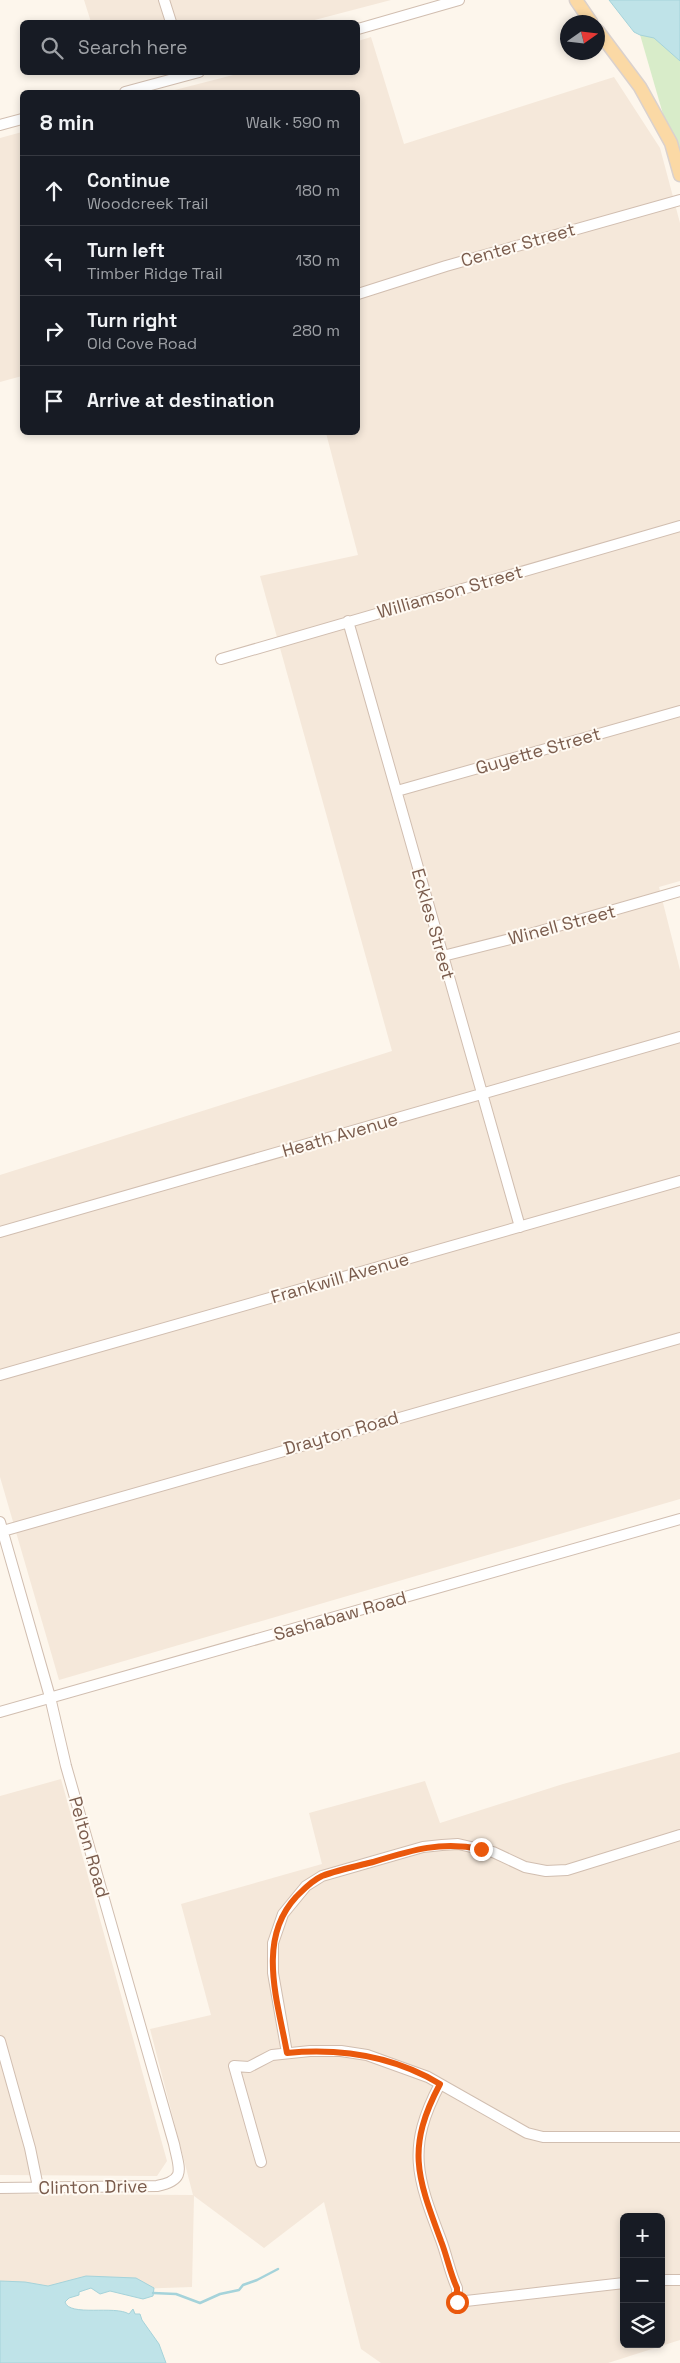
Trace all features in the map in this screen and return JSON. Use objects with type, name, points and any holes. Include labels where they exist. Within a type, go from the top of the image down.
[{"type":"main road","points":[[576,0],[586,15]]},
{"type":"main road","points":[[605,40],[640,87],[670,143],[680,175]]},
{"type":"street","points":[[164,0],[169,20]]},
{"type":"street","points":[[360,28],[459,0]]},
{"type":"street","points":[[132,90],[182,75]]},
{"type":"street","points":[[0,125],[20,120]]},
{"type":"street","name":"Center Street","points":[[360,293],[446,266],[680,200]]},
{"type":"street","name":"Williamson Street","points":[[221,660],[348,621],[680,526]]},
{"type":"street","name":"Eckles Street","points":[[348,621],[520,1226]]},
{"type":"street","name":"Guyette Street","points":[[397,791],[680,711]]},
{"type":"street","name":"Winell Street","points":[[443,956],[530,934],[680,891]]},
{"type":"street","name":"Heath Avenue","points":[[0,1232],[680,1037]]},
{"type":"street","name":"Frankwill Avenue","points":[[0,1374],[680,1181]]},
{"type":"street","name":"Drayton Road","points":[[1,1527],[680,1338]]},
{"type":"street","name":"Sashabaw Road","points":[[0,1712],[680,1519]]},
{"type":"street","name":"Pelton Road","points":[[1,1527],[50,1697],[58,1740],[171,2135],[179,2172]]},
{"type":"street","points":[[287,2053],[273,1973],[273,1943],[283,1914],[306,1886],[322,1876],[442,1844],[458,1844],[493,1852],[525,1867],[546,1871],[567,1870],[680,1835]]},
{"type":"street","points":[[0,2041],[30,2148],[38,2187]]},
{"type":"street","points":[[262,2162],[234,2066],[249,2067],[272,2054],[287,2053],[341,2051],[367,2055],[392,2062],[440,2084],[527,2133],[544,2137],[680,2137]]},
{"type":"street","points":[[440,2084],[428,2106],[421,2129],[419,2171],[427,2204],[457,2288],[457,2302],[620,2283]]},
{"type":"street","name":"Clinton Drive","points":[[0,2188],[157,2186],[174,2182],[178,2178],[179,2172]]},
{"type":"street","points":[[665,2280],[680,2280]]},
{"type":"shaded area","points":[[84,0],[391,0],[315,20],[90,20]]},
{"type":"shaded area","points":[[371,37],[404,144],[614,77],[660,148],[680,223],[680,881],[659,887],[680,970],[680,1499],[59,1680],[0,1477],[0,1175],[392,1051],[260,576],[358,555],[327,435],[360,435],[360,90],[175,90],[233,75],[360,75],[360,40]]},
{"type":"shaded area","points":[[20,133],[20,377],[0,382],[0,138]]},
{"type":"shaded area","points":[[680,1752],[680,2340],[665,2345],[665,2213],[620,2213],[620,2348],[655,2348],[608,2363],[381,2363],[361,2349],[324,2202],[264,2248],[194,2196],[192,2287],[135,2289],[85,2282],[0,2316],[0,2194],[193,2195],[150,2029],[211,2015],[181,1904],[322,1864],[309,1813],[425,1781],[440,1823],[563,1784]]},
{"type":"shaded area","points":[[61,1779],[167,2161],[157,2176],[0,2175],[0,1796]]},
{"type":"green space","points":[[630,0],[680,0],[680,173]]},
{"type":"water","points":[[609,0],[680,0],[680,61],[654,38],[634,32]]},
{"type":"water","points":[[86,2276],[136,2278],[154,2288],[153,2296],[143,2299],[110,2291],[100,2294],[91,2288],[79,2292],[79,2295],[69,2298],[65,2302],[68,2306],[83,2310],[114,2310],[129,2314],[133,2309],[135,2314],[140,2314],[142,2320],[159,2344],[166,2363],[0,2363],[0,2281],[25,2282],[48,2286]]},
{"type":"waterway","points":[[153,2293],[176,2294],[200,2303],[220,2294],[239,2290],[243,2285],[278,2269]]},
{"type":"route","points":[[457,2302],[457,2288],[427,2204],[419,2171],[418,2152],[421,2129],[428,2106],[440,2084],[392,2062],[367,2055],[341,2051],[287,2053],[273,1973],[273,1943],[283,1914],[306,1886],[322,1876],[442,1844],[458,1844],[481,1849]]}]
